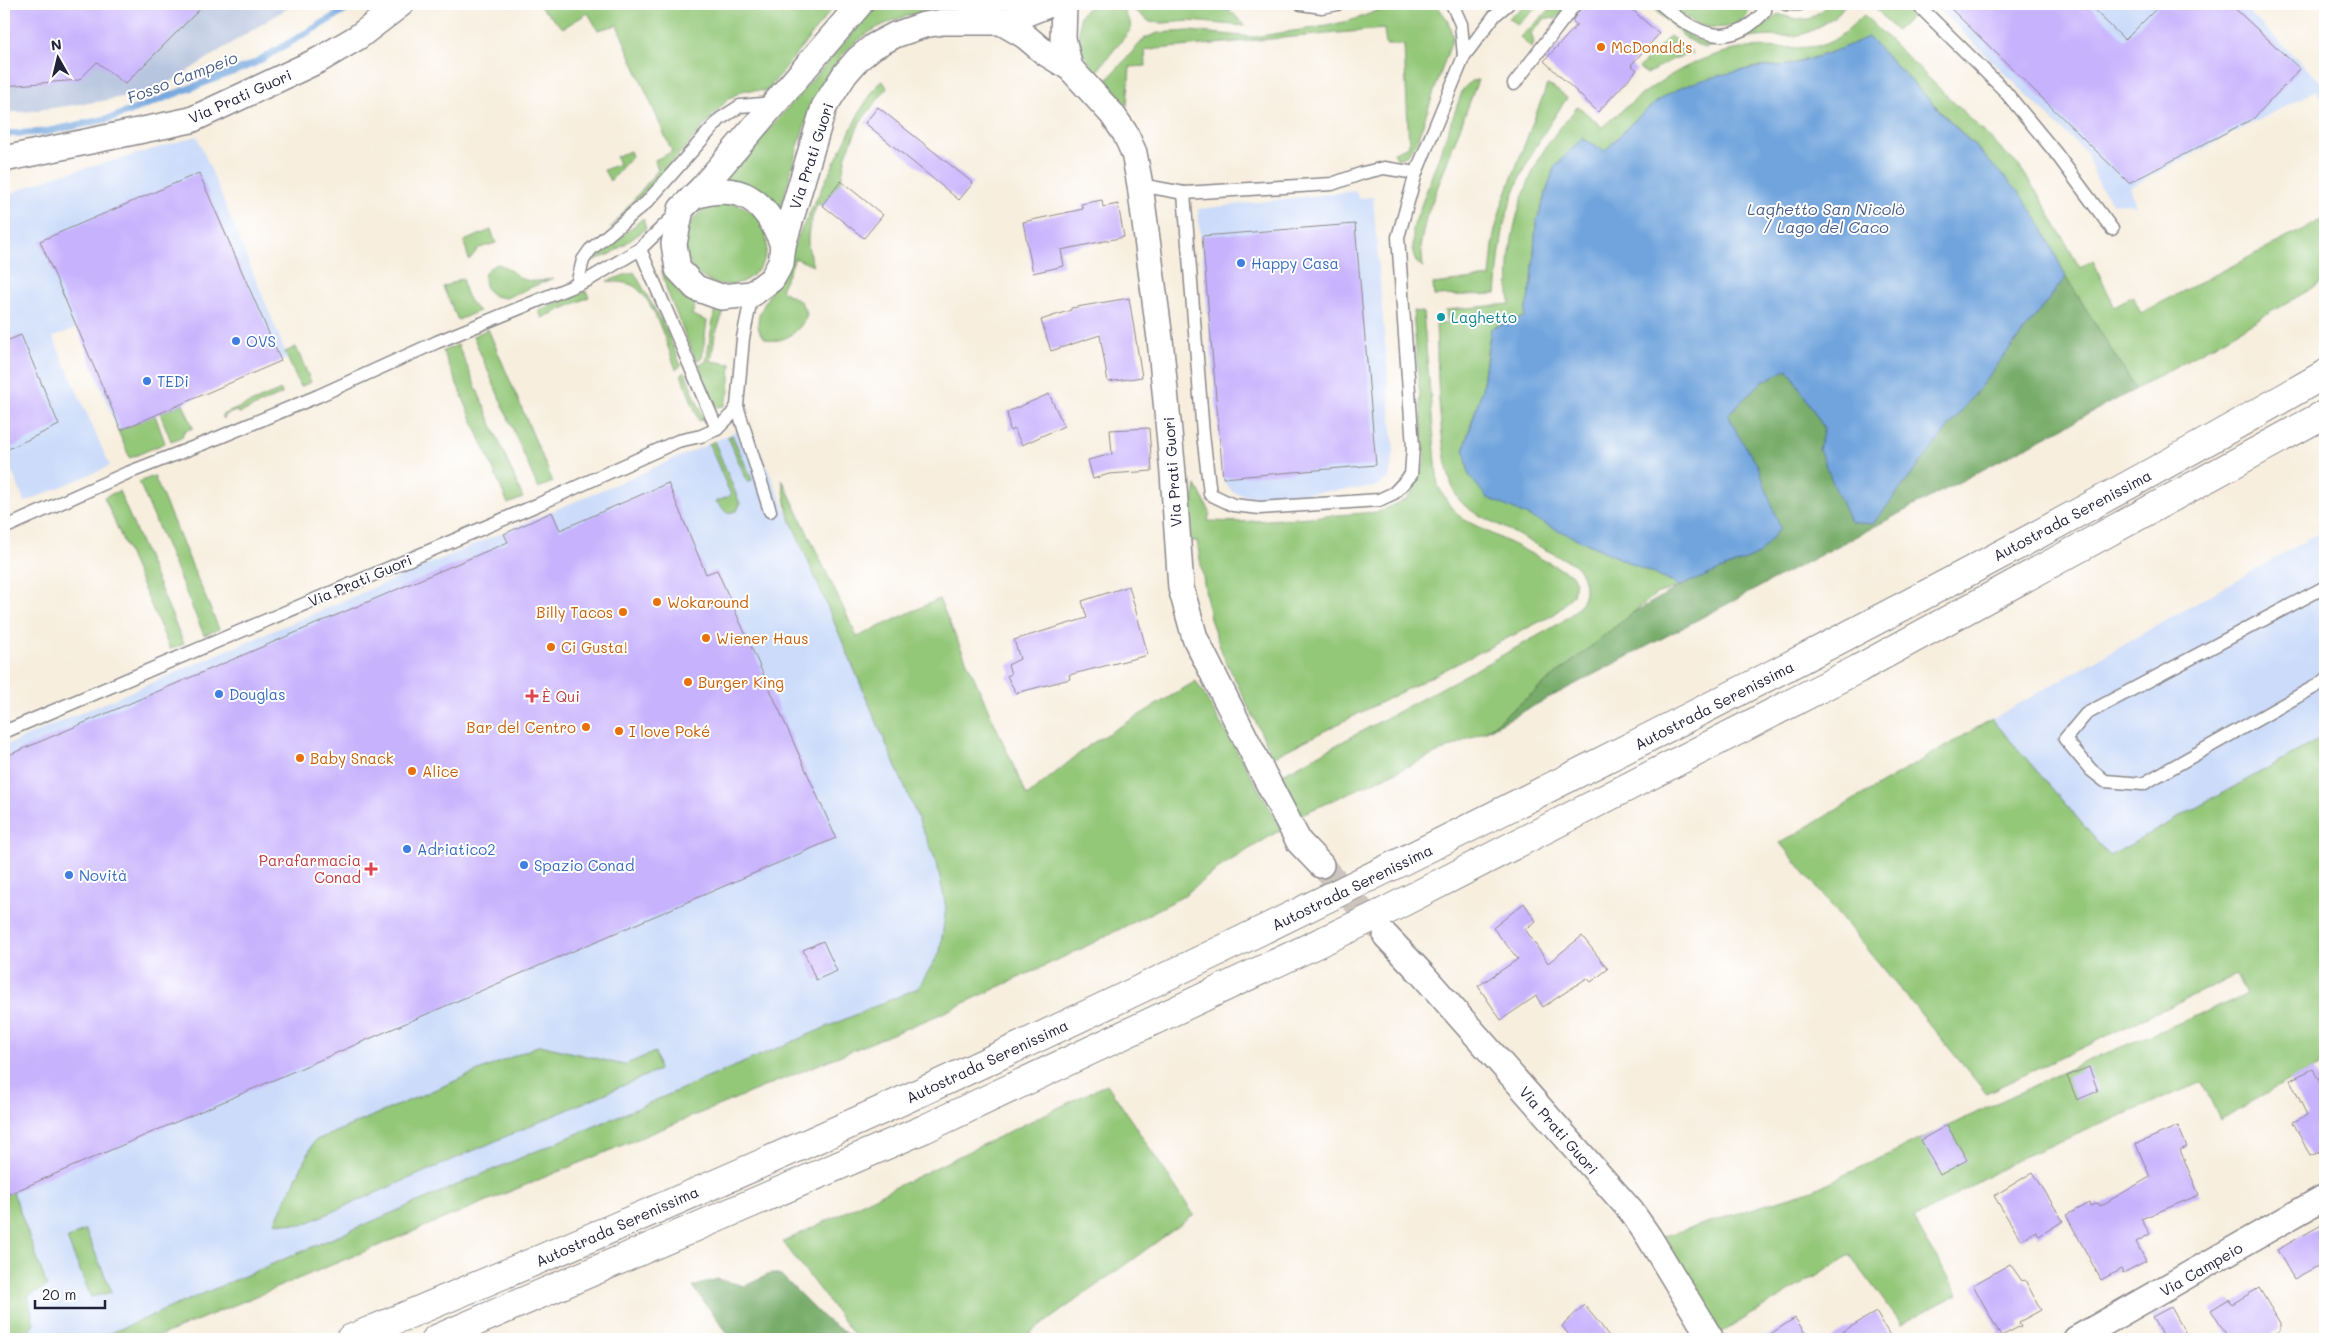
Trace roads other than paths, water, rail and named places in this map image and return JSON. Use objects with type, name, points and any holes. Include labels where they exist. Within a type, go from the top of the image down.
[{"type":"highway","name":"Autostrada Serenissima","points":[[350,1339],[569,1248],[904,1100],[1360,884],[1840,641],[2224,433],[2325,374]]},
{"type":"highway","points":[[436,1339],[924,1129],[1380,914],[1858,668],[2325,414]]},
{"type":"street","name":"Via Prati Guori","points":[[4,159],[191,120],[319,60],[358,37],[401,4]]},
{"type":"street","points":[[752,294],[721,297],[696,288],[678,268],[674,244],[688,203],[860,4]]},
{"type":"street","name":"Via Prati Guori","points":[[970,4],[1004,22],[1070,68],[1112,114],[1125,133],[1134,153],[1140,185],[1161,347],[1173,473],[1181,588],[1195,638],[1263,773],[1299,842],[1321,865]]},
{"type":"street","points":[[1004,22],[1050,4]]},
{"type":"street","points":[[1064,4],[1063,38],[1070,68]]},
{"type":"street","name":"Via Prati Guori","points":[[752,294],[772,279],[781,264],[783,245],[824,107],[858,60],[874,46],[895,35],[924,25],[943,22],[1004,22]]},
{"type":"street","name":"Via Prati Guori","points":[[688,203],[711,191],[748,196],[762,207],[774,221],[783,245]]},
{"type":"street","name":"Via Prati Guori","points":[[1386,936],[1423,975],[1631,1212],[1649,1237],[1712,1339]]},
{"type":"street","name":"Via Campeio","points":[[2076,1339],[2107,1332],[2325,1197]]},
{"type":"lane","points":[[1301,4],[1322,7],[1338,4]]},
{"type":"lane","points":[[1452,4],[1458,12],[1461,24],[1464,56]]},
{"type":"lane","points":[[1184,193],[1202,434],[1210,494],[1233,505],[1260,508],[1379,500],[1394,493],[1412,475],[1413,447],[1398,238],[1416,173],[1464,56],[1495,15],[1508,4]]},
{"type":"lane","points":[[1514,84],[1576,4]]},
{"type":"lane","points":[[1660,4],[1696,30],[1712,35],[1733,33],[1754,23],[1765,11],[1765,4]]},
{"type":"lane","points":[[1786,4],[1800,4]]},
{"type":"lane","points":[[1917,4],[2002,89],[2055,152],[2112,229]]},
{"type":"lane","points":[[577,284],[583,260],[590,250],[647,202],[720,119],[740,106],[776,102]]},
{"type":"lane","points":[[1140,185],[1184,193],[1332,184],[1384,168],[1416,173]]},
{"type":"lane","points":[[4,528],[125,474],[318,396],[437,342],[577,284],[640,249],[688,203]]},
{"type":"lane","points":[[640,249],[717,429]]},
{"type":"lane","points":[[752,294],[743,338],[737,406],[770,512]]},
{"type":"lane","name":"Via Prati Guori","points":[[4,732],[529,508],[678,441],[701,436],[717,429],[737,406]]},
{"type":"lane","points":[[2325,587],[2086,714],[2065,739],[2090,770],[2105,781],[2143,784],[2325,681]]},
{"type":"water","name":"Laghetto San Nicolò / Lago del Caco","points":[[1868,37],[2018,191],[2040,223],[2066,277],[1873,524],[1850,522],[1819,450],[1824,428],[1788,369],[1762,382],[1728,414],[1738,435],[1758,466],[1780,528],[1758,555],[1680,586],[1486,497],[1469,475],[1464,448],[1482,390],[1491,328],[1524,317],[1532,282],[1536,223],[1554,168],[1582,138],[1605,151],[1650,107],[1675,90],[1710,78],[1745,70],[1789,65],[1829,53]]},
{"type":"waterway","name":"Fosso Campeio","points":[[4,134],[45,132],[112,118],[253,64],[356,4]]},
{"type":"tunnel","points":[[1321,865],[1382,932]]},
{"type":"place","name":"McDonald's","points":[[1601,47]]},
{"type":"place","name":"Happy Casa","points":[[1241,263]]},
{"type":"place","name":"Laghetto","points":[[1441,317]]},
{"type":"place","name":"OVS","points":[[236,341]]},
{"type":"place","name":"TEDi","points":[[147,381]]},
{"type":"place","name":"Wokaround","points":[[657,602]]},
{"type":"place","name":"Billy Tacos","points":[[623,612]]},
{"type":"place","name":"Wiener Haus","points":[[706,638]]},
{"type":"place","name":"Ci Gusta!","points":[[551,647]]},
{"type":"place","name":"Burger King","points":[[688,682]]},
{"type":"place","name":"Douglas","points":[[219,694]]},
{"type":"place","name":"È Qui","points":[[532,696]]},
{"type":"place","name":"Bar del Centro","points":[[586,727]]},
{"type":"place","name":"I love Poké","points":[[619,731]]},
{"type":"place","name":"Baby Snack","points":[[300,758]]},
{"type":"place","name":"Alice","points":[[412,771]]},
{"type":"place","name":"Adriatico2","points":[[407,849]]},
{"type":"place","name":"Spazio Conad","points":[[524,865]]},
{"type":"place","name":"Parafarmacia Conad","points":[[371,869]]},
{"type":"place","name":"Novità","points":[[69,875]]}]
